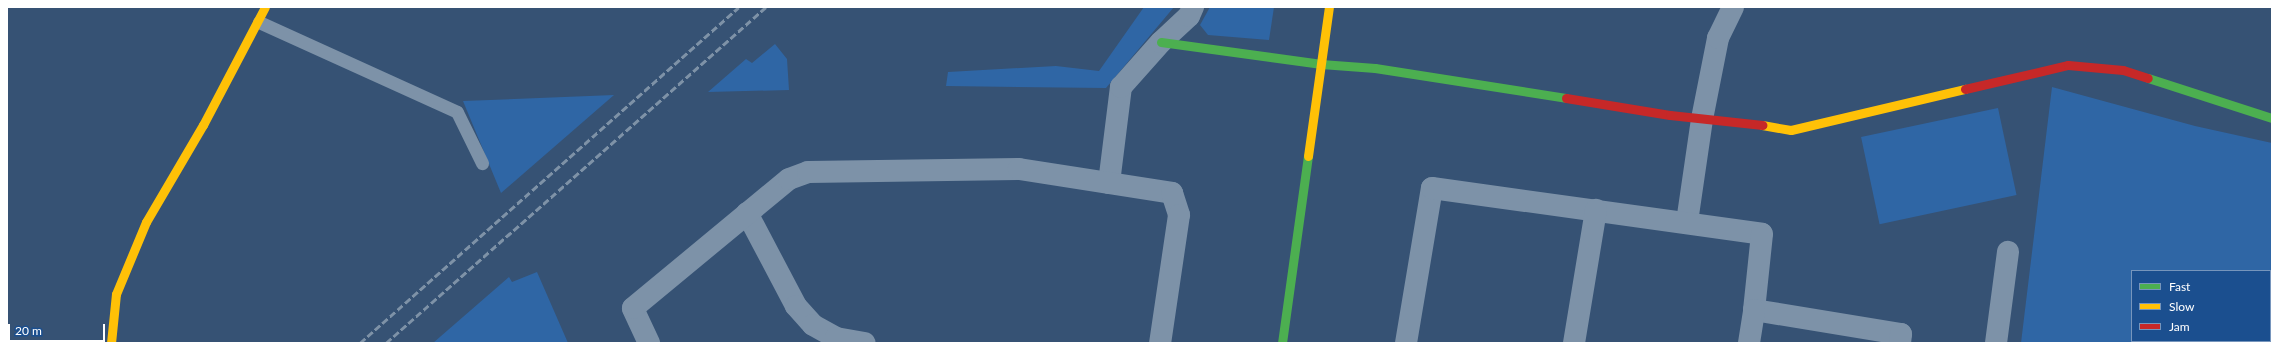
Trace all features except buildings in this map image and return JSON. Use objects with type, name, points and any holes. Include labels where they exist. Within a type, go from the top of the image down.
[{"type":"street","points":[[112,343],[116,294],[143,229],[203,126],[259,22],[265,7]]},
{"type":"street","points":[[1109,183],[1121,87],[1161,42],[1189,16],[1193,7]]},
{"type":"street","points":[[1282,343],[1329,7]]},
{"type":"street","points":[[1687,222],[1702,119],[1718,38],[1733,7]]},
{"type":"street","points":[[1161,42],[1321,64],[1375,68],[1702,119],[1731,120],[1791,130],[2068,65],[2123,70],[2272,118]]},
{"type":"street","points":[[649,343],[633,308],[789,179],[808,172],[1019,169],[1172,193],[1179,215],[1160,343]]},
{"type":"street","points":[[1406,343],[1432,188],[1687,222],[1762,234],[1749,343]]},
{"type":"street","points":[[1574,343],[1596,210]]},
{"type":"street","points":[[747,213],[796,306],[814,325],[836,338],[865,343]]},
{"type":"street","points":[[1996,343],[2008,252]]},
{"type":"street","points":[[1754,310],[1901,334],[1900,343]]},
{"type":"lane","points":[[259,22],[457,112],[482,163]]},
{"type":"shaded area","points":[[1144,7],[1174,7],[1106,88],[946,86],[948,72],[1056,66],[1099,71]]},
{"type":"shaded area","points":[[1210,7],[1274,7],[1269,40],[1208,35],[1200,25]]},
{"type":"shaded area","points":[[775,44],[787,59],[789,90],[708,92],[746,59],[752,63]]},
{"type":"shaded area","points":[[2052,87],[2195,126],[2272,143],[2272,343],[2021,343]]},
{"type":"shaded area","points":[[614,95],[501,193],[463,101]]},
{"type":"shaded area","points":[[1998,108],[2017,195],[1880,224],[1861,137]]},
{"type":"shaded area","points":[[537,272],[568,343],[433,343],[509,277],[512,282]]},
{"type":"railway","points":[[360,343],[739,7]]},
{"type":"railway","points":[[386,343],[766,7]]},
{"type":"traffic: fast","points":[[1161,42],[1321,64],[1375,68],[1566,98]]},
{"type":"traffic: fast","points":[[2148,78],[2272,118]]},
{"type":"traffic: fast","points":[[1282,343],[1308,156]]},
{"type":"traffic: slow","points":[[111,343],[116,294],[146,222],[203,125],[265,7]]},
{"type":"traffic: slow","points":[[1308,156],[1329,7]]},
{"type":"traffic: slow","points":[[1762,125],[1791,130],[1965,89]]},
{"type":"traffic: jam","points":[[1965,89],[2068,65],[2123,70],[2148,78]]},
{"type":"traffic: jam","points":[[1566,98],[1670,115],[1762,125]]}]
